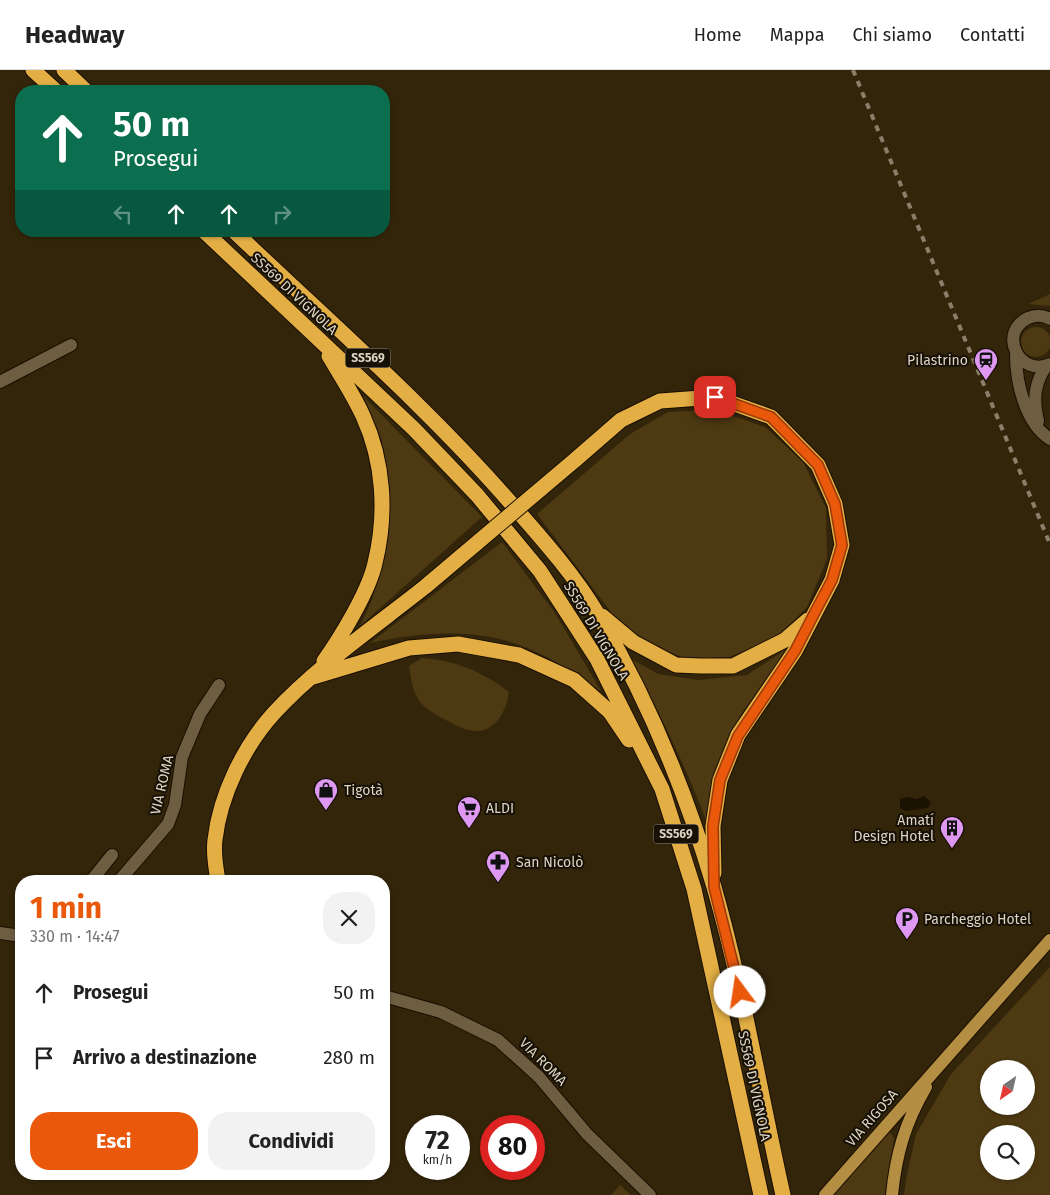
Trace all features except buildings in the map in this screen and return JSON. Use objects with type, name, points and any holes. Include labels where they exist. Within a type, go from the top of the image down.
[{"type":"highway","points":[[33,70],[49,85]]},
{"type":"highway","points":[[64,70],[80,85]]},
{"type":"highway","name":"SS569 DI VIGNOLA","points":[[210,237],[414,429],[477,495],[540,570],[597,659],[662,789],[694,889],[762,1195]]},
{"type":"highway","name":"SS569 DI VIGNOLA","points":[[240,237],[465,451],[545,542],[596,611],[631,676],[671,760],[714,887],[740,992],[783,1195]]},
{"type":"highway","points":[[314,676],[336,644],[357,606],[375,564],[381,522],[382,484],[376,453],[363,416],[319,340]]},
{"type":"highway","points":[[209,875],[221,812],[242,758],[274,713],[314,676],[621,420],[660,401],[715,397],[771,417],[818,465],[835,504],[842,545],[832,580],[795,651],[738,736],[720,780],[713,826],[714,887]]},
{"type":"highway","points":[[596,611],[633,642],[676,665],[701,666],[733,666],[785,640],[814,614]]},
{"type":"highway","points":[[314,676],[409,648],[458,644],[519,655],[574,680],[610,712],[662,789]]},
{"type":"highway","points":[[214,854],[217,875]]},
{"type":"main road","name":"VIA RIGOSA","points":[[825,1195],[1047,943]]},
{"type":"main road","name":"VIA RIGOSA","points":[[892,1195],[896,1160],[911,1113],[942,1061]]},
{"type":"street","points":[[1045,435],[1027,409],[1016,371],[1016,355],[1012,340],[1018,325],[1031,317],[1038,316],[1050,319]]},
{"type":"street","points":[[0,382],[71,345]]},
{"type":"street","points":[[1016,355],[1030,366],[1049,364]]},
{"type":"street","points":[[1045,435],[1034,403],[1040,374],[1049,364]]},
{"type":"street","name":"VIA ROMA","points":[[124,875],[168,824],[175,805],[182,757],[200,714],[219,685]]},
{"type":"street","points":[[96,875],[112,856]]},
{"type":"street","points":[[0,933],[15,935]]},
{"type":"street","name":"VIA ROMA","points":[[390,998],[441,1012],[498,1040],[539,1077],[587,1134],[650,1195]]},
{"type":"shaded area","points":[[1050,294],[1050,306],[1028,304]]},
{"type":"shaded area","points":[[1036,327],[1042,328],[1050,336],[1050,348],[1042,356],[1036,357],[1030,356],[1022,348],[1021,342],[1022,336],[1030,328]]},
{"type":"shaded area","points":[[363,396],[482,517],[360,626],[372,600],[387,548],[389,493],[382,440]]},
{"type":"shaded area","points":[[716,410],[765,427],[803,462],[826,508],[827,559],[807,607],[778,637],[729,657],[686,659],[647,642],[616,619],[537,514],[630,434],[668,412]]},
{"type":"shaded area","points":[[502,542],[555,613],[601,691],[537,652],[496,638],[479,635],[442,634],[405,637],[370,643]]},
{"type":"shaded area","points":[[788,648],[740,716],[722,756],[709,828],[692,784],[652,699],[630,658],[658,674],[698,680],[747,675]]},
{"type":"shaded area","points":[[422,658],[446,661],[468,668],[509,692],[506,706],[499,719],[482,731],[474,731],[458,726],[427,709],[415,693],[409,666]]},
{"type":"shaded area","points":[[924,796],[931,802],[928,808],[906,811],[900,808],[900,799],[907,797],[917,799]]},
{"type":"shaded area","points":[[1050,967],[1050,1195],[904,1195],[916,1134],[951,1074]]},
{"type":"shaded area","points":[[890,1132],[894,1138],[887,1195],[833,1195],[887,1133]]},
{"type":"shaded area","points":[[620,1185],[631,1195],[611,1195]]},
{"type":"railway","points":[[853,70],[1050,544]]},
{"type":"place","name":"Pilastrino","points":[[986,381]]},
{"type":"place","name":"Tigotà","points":[[326,811]]},
{"type":"place","name":"ALDI","points":[[469,829]]},
{"type":"place","name":"Amatí Design Hotel","points":[[952,849]]},
{"type":"place","name":"San Nicolò","points":[[498,883]]},
{"type":"place","name":"Parcheggio Hotel","points":[[907,940]]},
{"type":"route","points":[[715,397],[771,417],[818,465],[835,504],[842,545],[832,580],[795,651],[738,736],[720,780],[713,826],[714,887],[740,992]]}]
